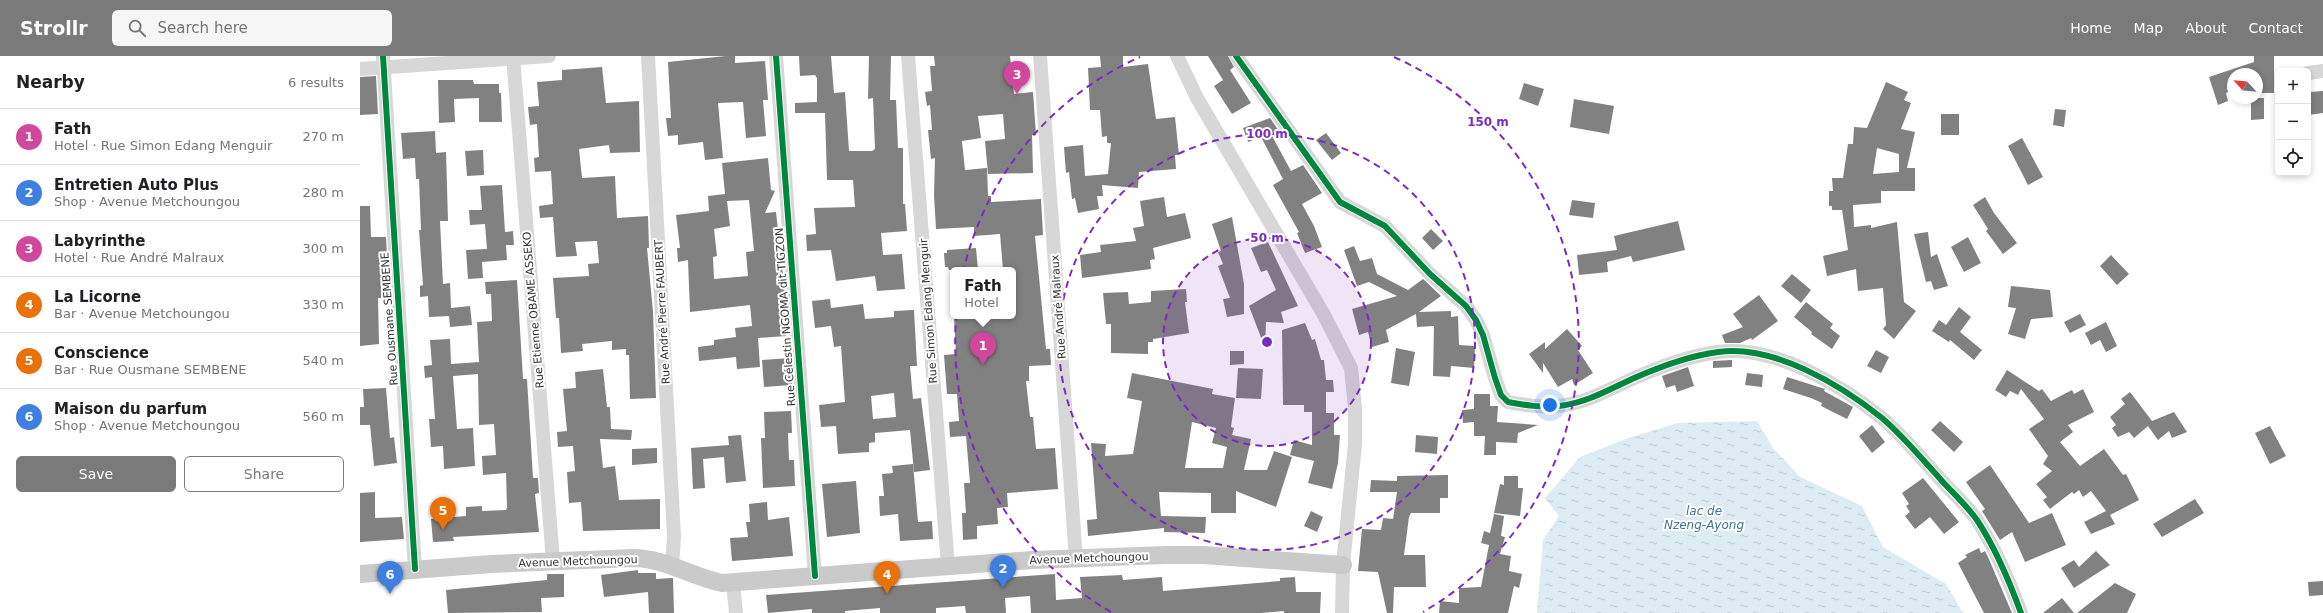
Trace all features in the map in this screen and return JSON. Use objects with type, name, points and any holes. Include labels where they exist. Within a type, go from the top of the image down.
[{"type":"main road","name":"Avenue Metchoungou","points":[[360,574],[415,569],[647,558],[703,579],[733,583],[948,566],[1076,559],[1203,555],[1343,565]]},
{"type":"street","points":[[360,69],[383,62],[548,56]]},
{"type":"street","name":"Rue André Pierre FAUBERT","points":[[648,56],[674,536],[672,567]]},
{"type":"street","name":"Rue Célestin NGOMA dit TIGZON","points":[[776,56],[815,576]]},
{"type":"street","name":"Rue Simon Edang Menguir","points":[[908,56],[948,566]]},
{"type":"street","name":"Rue André Malraux","points":[[1040,56],[1076,559]]},
{"type":"street","points":[[1177,56],[1196,98],[1324,315],[1351,368],[1356,408],[1355,444],[1343,565],[1342,613]]},
{"type":"street","points":[[1236,56],[1340,202],[1385,226],[1430,274],[1466,306],[1476,320],[1483,335],[1495,378],[1502,395],[1508,402],[1542,407],[1559,406],[1579,402],[1679,361],[1719,352],[1758,354],[1790,363],[1859,401],[1882,419],[1919,455],[1976,519],[1999,558],[2021,613]]},
{"type":"street","name":"Rue Etienne OBAME ASSEKO","points":[[513,58],[553,562]]},
{"type":"street","name":"Rue Ousmane SEMBENE","points":[[383,62],[415,569]]},
{"type":"street","points":[[2311,73],[2323,71]]},
{"type":"street","points":[[733,583],[736,613]]},
{"type":"water","name":"lac de Nzeng-Ayong","points":[[1757,421],[1773,448],[1800,477],[1862,506],[1883,547],[1946,584],[1963,613],[1537,613],[1543,540],[1559,516],[1545,498],[1580,457],[1628,438],[1678,423]]},
{"type":"building","points":[[735,56],[735,63],[765,61],[768,100],[763,100],[766,136],[746,138],[743,102],[718,103],[723,158],[705,160],[703,142],[678,145],[678,135],[668,136],[666,118],[671,118],[668,62]]},
{"type":"building","points":[[799,56],[831,56],[834,93],[845,92],[849,151],[872,151],[875,149],[873,98],[868,99],[869,56],[891,56],[890,100],[896,100],[898,148],[903,148],[903,204],[905,204],[907,231],[881,233],[883,255],[902,254],[905,289],[877,291],[875,276],[836,281],[831,250],[807,251],[806,235],[816,234],[814,208],[855,207],[853,180],[827,180],[825,113],[795,113],[795,103],[817,102],[817,78],[815,75],[800,76]]},
{"type":"building","points":[[934,56],[1010,56],[1014,94],[1033,92],[1036,135],[1032,135],[1033,173],[988,174],[985,141],[1005,139],[1003,114],[978,116],[981,138],[962,141],[965,170],[987,168],[988,196],[991,196],[991,202],[1041,199],[1043,235],[1035,236],[1046,349],[1050,349],[1051,365],[1029,366],[1029,381],[1026,381],[1030,417],[1033,417],[1036,449],[1055,448],[1058,489],[1007,493],[1008,507],[997,508],[998,524],[977,526],[977,539],[963,540],[962,513],[966,513],[964,483],[970,483],[966,436],[950,437],[949,422],[959,421],[957,394],[947,394],[944,355],[956,354],[954,319],[1016,319],[1016,267],[1003,267],[1000,234],[974,236],[974,227],[936,229],[934,195],[935,158],[931,159],[928,130],[932,130],[930,105],[927,106],[925,92],[932,91],[930,66],[935,66]]},
{"type":"building","points":[[1100,56],[1123,56],[1123,67],[1148,64],[1156,119],[1175,117],[1179,155],[1175,155],[1176,169],[1139,172],[1138,188],[1102,185],[1103,196],[1097,196],[1099,209],[1078,213],[1075,198],[1072,199],[1069,172],[1066,173],[1064,147],[1083,145],[1085,176],[1108,174],[1111,143],[1107,143],[1107,136],[1102,137],[1100,110],[1090,110],[1088,68],[1101,67]]},
{"type":"building","points":[[1208,56],[1228,56],[1234,67],[1230,70],[1251,103],[1232,114],[1214,86],[1223,80]]},
{"type":"building","points":[[2254,56],[2274,56],[2274,93],[2263,93],[2263,68],[2236,68],[2254,62]]},
{"type":"building","points":[[602,67],[606,103],[639,101],[640,152],[610,153],[609,145],[579,149],[582,178],[615,176],[617,218],[648,216],[649,248],[647,248],[653,312],[656,398],[630,399],[629,355],[626,355],[626,349],[612,350],[612,341],[582,344],[583,351],[561,353],[559,318],[556,318],[553,278],[589,276],[588,264],[599,263],[597,241],[575,242],[577,256],[556,257],[553,217],[540,218],[539,206],[553,204],[551,171],[535,172],[534,158],[539,157],[537,124],[530,125],[528,107],[539,106],[537,82],[562,80],[562,70]]},
{"type":"building","points":[[2227,71],[2227,101],[2218,105],[2209,77]]},
{"type":"building","points":[[376,76],[378,114],[360,115],[360,77]]},
{"type":"building","points":[[438,80],[473,80],[474,84],[499,84],[499,93],[501,93],[502,122],[479,122],[479,98],[454,99],[455,122],[439,123]]},
{"type":"building","points":[[1886,82],[1908,92],[1904,100],[1911,103],[1901,129],[1915,132],[1907,168],[1915,168],[1915,191],[1881,191],[1881,203],[1853,205],[1854,227],[1871,225],[1871,228],[1897,222],[1904,302],[1916,311],[1894,339],[1883,329],[1886,325],[1883,288],[1858,291],[1856,269],[1827,276],[1823,256],[1848,250],[1842,210],[1832,210],[1832,206],[1829,206],[1829,191],[1833,191],[1832,178],[1843,178],[1848,144],[1853,144],[1854,127],[1867,128]],"holes":[[[1877,148],[1899,154],[1899,172],[1873,174]]]},
{"type":"building","points":[[1524,83],[1544,89],[1538,106],[1519,99]]},
{"type":"building","points":[[2323,91],[2323,113],[2311,115],[2311,92]]},
{"type":"building","points":[[2264,98],[2264,119],[2251,120],[2251,104],[2263,104]]},
{"type":"building","points":[[1574,99],[1614,106],[1609,134],[1570,127]]},
{"type":"building","points":[[2055,109],[2066,110],[2064,127],[2053,125]]},
{"type":"building","points":[[1941,114],[1959,114],[1959,135],[1941,135]]},
{"type":"building","points":[[1270,118],[1279,131],[1271,134],[1291,171],[1303,165],[1322,193],[1302,204],[1314,226],[1322,247],[1305,253],[1297,233],[1299,232],[1273,185],[1283,179],[1261,137],[1248,142],[1243,128]]},
{"type":"building","points":[[435,131],[436,153],[446,152],[448,221],[440,221],[443,284],[450,283],[451,308],[470,306],[472,325],[450,327],[449,316],[429,317],[428,296],[420,297],[420,286],[423,285],[419,230],[421,230],[419,179],[416,179],[415,158],[403,159],[401,133]]},
{"type":"building","points":[[1326,133],[1341,153],[1332,160],[1316,140]]},
{"type":"building","points":[[2022,138],[2043,177],[2028,185],[2008,146]]},
{"type":"building","points":[[483,150],[484,175],[467,176],[465,151]]},
{"type":"building","points":[[768,158],[771,190],[775,191],[765,213],[776,212],[786,302],[784,303],[786,336],[758,338],[760,367],[737,369],[736,357],[699,361],[698,347],[714,345],[714,340],[736,337],[735,328],[752,326],[750,305],[690,312],[688,260],[678,262],[677,248],[680,248],[676,215],[709,211],[708,196],[725,194],[722,163]],"holes":[[[749,200],[754,251],[746,252],[748,276],[714,279],[713,257],[717,256],[714,229],[730,226],[727,201]]]},
{"type":"building","points":[[502,185],[505,232],[513,231],[514,245],[506,245],[507,260],[482,262],[483,278],[468,279],[466,250],[487,249],[485,224],[470,225],[469,210],[482,210],[480,186]]},
{"type":"building","points":[[1164,197],[1167,217],[1185,213],[1191,238],[1153,248],[1155,259],[1150,260],[1151,269],[1082,278],[1080,255],[1101,252],[1100,245],[1136,241],[1133,228],[1144,226],[1140,201]]},
{"type":"building","points":[[1985,197],[1994,213],[2017,243],[2003,254],[1986,231],[1988,229],[1973,205]]},
{"type":"building","points":[[1572,200],[1595,203],[1593,218],[1569,215]]},
{"type":"building","points":[[360,206],[370,206],[371,237],[386,237],[387,256],[381,256],[381,298],[378,298],[379,344],[360,346]]},
{"type":"building","points":[[1232,217],[1244,284],[1244,314],[1227,317],[1223,299],[1230,298],[1218,266],[1223,264],[1218,252],[1221,251],[1212,224]]},
{"type":"building","points":[[1678,221],[1685,250],[1633,262],[1631,256],[1607,262],[1608,272],[1579,275],[1577,255],[1617,250],[1614,236]]},
{"type":"building","points":[[1431,229],[1443,241],[1433,250],[1422,238]]},
{"type":"building","points":[[1928,232],[1931,257],[1937,254],[1948,286],[1934,290],[1931,281],[1926,282],[1914,234]]},
{"type":"building","points":[[1968,237],[1981,263],[1964,272],[1951,247]]},
{"type":"building","points":[[1268,242],[1298,306],[1281,312],[1284,323],[1266,322],[1265,348],[1249,306],[1276,290],[1267,270],[1261,272],[1251,248]]},
{"type":"building","points":[[1354,246],[1360,261],[1372,258],[1377,274],[1408,290],[1423,279],[1441,296],[1419,312],[1451,311],[1451,317],[1458,316],[1459,345],[1475,346],[1474,368],[1451,366],[1450,377],[1433,376],[1434,326],[1417,327],[1416,314],[1386,330],[1389,342],[1372,347],[1368,332],[1359,335],[1352,309],[1397,296],[1369,282],[1357,286],[1344,250]]},
{"type":"building","points":[[976,248],[978,267],[950,267],[949,270],[948,267],[945,267],[944,253],[947,253],[947,250]]},
{"type":"building","points":[[2111,255],[2129,274],[2117,285],[2100,266]]},
{"type":"building","points":[[1792,274],[1811,290],[1801,303],[1781,286]]},
{"type":"building","points":[[517,280],[523,379],[527,379],[533,478],[538,478],[539,493],[535,494],[539,532],[453,537],[454,541],[433,542],[431,519],[466,516],[466,507],[482,506],[482,511],[506,510],[507,508],[506,473],[483,475],[482,456],[496,455],[494,424],[479,425],[478,374],[453,376],[457,429],[473,428],[475,466],[444,469],[443,446],[431,447],[429,419],[435,419],[432,377],[425,378],[424,366],[432,365],[430,340],[450,339],[451,364],[479,362],[477,322],[492,321],[491,294],[486,294],[485,282]]},
{"type":"building","points":[[2011,286],[2050,290],[2053,317],[2031,319],[2025,339],[2008,334],[2016,308],[2008,307]]},
{"type":"building","points":[[1186,289],[1187,302],[1185,302],[1189,333],[1153,339],[1153,342],[1148,342],[1148,354],[1111,353],[1111,324],[1106,324],[1103,293],[1128,292],[1129,304],[1151,302],[1151,291]]},
{"type":"building","points":[[1759,295],[1778,321],[1752,340],[1751,338],[1740,343],[1725,343],[1722,335],[1743,327],[1733,314]]},
{"type":"building","points":[[830,299],[831,308],[863,304],[865,319],[894,317],[894,311],[914,310],[917,366],[910,366],[913,399],[921,398],[930,470],[914,472],[910,430],[875,433],[875,442],[869,443],[869,452],[838,454],[836,426],[821,427],[819,405],[845,402],[841,346],[834,347],[831,326],[815,328],[812,301]],"holes":[[[894,393],[896,417],[873,419],[871,396]]]},
{"type":"building","points":[[1806,302],[1833,324],[1830,328],[1840,336],[1832,349],[1811,334],[1812,332],[1794,317]]},
{"type":"building","points":[[1959,307],[1971,317],[1960,332],[1982,350],[1974,360],[1950,340],[1949,342],[1932,331],[1939,320],[1946,325]]},
{"type":"building","points":[[2080,314],[2086,325],[2070,333],[2064,322]]},
{"type":"building","points":[[2106,322],[2117,346],[2106,352],[2100,340],[2091,345],[2085,333]]},
{"type":"building","points":[[1305,323],[1312,340],[1315,339],[1321,360],[1324,360],[1326,380],[1333,380],[1334,392],[1326,392],[1326,413],[1334,413],[1334,435],[1340,435],[1338,463],[1332,489],[1308,483],[1314,461],[1290,455],[1294,440],[1312,445],[1312,412],[1304,412],[1304,405],[1283,405],[1282,330]]},
{"type":"building","points":[[1567,329],[1582,346],[1578,350],[1593,373],[1574,385],[1572,379],[1558,387],[1543,363],[1543,373],[1529,354],[1545,342],[1545,349]]},
{"type":"building","points":[[1396,348],[1415,352],[1409,386],[1391,383]]},
{"type":"building","points":[[1876,350],[1889,357],[1881,373],[1867,366]]},
{"type":"building","points":[[1230,351],[1244,351],[1244,364],[1230,365]]},
{"type":"building","points":[[790,358],[792,385],[764,387],[762,360]]},
{"type":"building","points":[[1732,360],[1732,367],[1713,368],[1713,361]]},
{"type":"building","points":[[1688,367],[1694,386],[1677,392],[1675,385],[1666,388],[1662,376]]},
{"type":"building","points":[[1238,368],[1263,369],[1261,399],[1236,398]]},
{"type":"building","points":[[603,369],[607,407],[610,407],[611,429],[632,430],[631,440],[600,439],[603,468],[615,466],[619,500],[660,499],[660,529],[583,531],[581,502],[569,503],[567,472],[575,471],[573,446],[558,447],[557,432],[567,431],[563,389],[576,388],[575,372]]},
{"type":"building","points":[[2007,370],[2039,391],[2042,389],[2051,401],[2072,390],[2074,394],[2083,389],[2094,412],[2068,425],[2073,432],[2060,442],[2080,466],[2104,449],[2123,475],[2126,474],[2139,500],[2110,515],[2115,524],[2091,534],[2084,522],[2106,511],[2091,491],[2083,497],[2079,490],[2074,494],[2072,492],[2050,509],[2043,500],[2047,497],[2036,484],[2052,471],[2043,464],[2048,456],[2029,429],[2044,419],[2021,389],[2018,395],[2010,391],[2006,397],[1995,390]]},
{"type":"building","points":[[1132,373],[1213,389],[1212,394],[1235,398],[1231,427],[1234,428],[1232,435],[1251,439],[1244,470],[1267,470],[1274,451],[1292,457],[1276,507],[1236,491],[1236,513],[1211,513],[1211,493],[1159,492],[1161,516],[1206,517],[1205,533],[1164,532],[1164,528],[1088,536],[1087,520],[1097,519],[1091,443],[1106,444],[1105,456],[1133,454],[1142,401],[1127,398]],"holes":[[[1192,422],[1216,428],[1212,443],[1227,447],[1223,468],[1185,468]]]},
{"type":"building","points":[[1747,373],[1763,375],[1762,387],[1745,385]]},
{"type":"building","points":[[1787,377],[1825,389],[1824,391],[1853,407],[1847,419],[1821,406],[1822,403],[1783,389]]},
{"type":"building","points":[[386,388],[390,438],[394,437],[397,463],[374,466],[370,425],[360,425],[360,407],[364,407],[363,389]]},
{"type":"building","points":[[2130,392],[2152,421],[2174,412],[2187,432],[2172,438],[2169,431],[2158,440],[2148,426],[2134,438],[2129,432],[2118,437],[2112,428],[2116,425],[2110,417],[2125,404],[2121,399]]},
{"type":"building","points":[[1474,394],[1490,394],[1490,406],[1498,406],[1497,422],[1538,425],[1518,433],[1517,443],[1496,442],[1496,455],[1484,455],[1485,436],[1474,436],[1474,422],[1463,423],[1462,410],[1474,409]]},
{"type":"building","points":[[791,411],[792,433],[788,433],[789,460],[794,460],[795,486],[763,488],[761,438],[765,438],[764,412]]},
{"type":"building","points":[[1940,421],[1963,442],[1954,452],[1931,430]]},
{"type":"building","points":[[1872,425],[1885,442],[1872,453],[1859,436]]},
{"type":"building","points":[[2270,426],[2286,456],[2270,464],[2255,433]]},
{"type":"building","points":[[741,435],[746,481],[726,483],[724,457],[703,459],[705,488],[693,489],[691,448],[729,445],[728,436]]},
{"type":"building","points":[[1416,435],[1438,437],[1437,454],[1415,452]]},
{"type":"building","points":[[657,448],[657,463],[632,465],[632,449]]},
{"type":"building","points":[[913,464],[918,522],[932,521],[933,539],[900,541],[898,514],[880,516],[879,496],[884,496],[882,474],[893,473],[892,466]]},
{"type":"building","points":[[1990,465],[2029,523],[2052,513],[2066,545],[2025,562],[2012,532],[2000,540],[1982,511],[1985,509],[1966,482]]},
{"type":"building","points":[[1448,475],[1448,498],[1440,498],[1440,513],[1411,513],[1409,517],[1404,555],[1425,555],[1426,587],[1394,587],[1393,613],[1387,613],[1378,572],[1358,571],[1362,529],[1381,530],[1383,518],[1393,519],[1397,492],[1370,492],[1371,480],[1397,481],[1397,476]]},
{"type":"building","points":[[1504,476],[1518,476],[1518,488],[1523,488],[1520,516],[1494,513],[1500,484],[1504,485]]},
{"type":"building","points":[[1923,478],[1959,522],[1944,534],[1930,517],[1915,529],[1905,516],[1910,512],[1906,506],[1909,504],[1902,493]]},
{"type":"building","points":[[856,481],[860,533],[827,537],[822,484]]},
{"type":"building","points":[[375,492],[375,518],[402,517],[404,539],[360,542],[360,493]]},
{"type":"building","points":[[2195,499],[2204,513],[2162,537],[2153,524]]},
{"type":"building","points":[[767,502],[768,520],[789,517],[793,556],[732,561],[730,538],[748,537],[746,522],[750,522],[749,504]]},
{"type":"building","points":[[1311,511],[1323,517],[1317,532],[1304,526]]},
{"type":"building","points":[[1494,514],[1504,516],[1501,536],[1505,537],[1500,554],[1511,556],[1509,571],[1522,574],[1519,588],[1514,586],[1508,613],[1439,613],[1440,601],[1459,603],[1459,588],[1481,587],[1489,545],[1481,543],[1484,531],[1490,533]]},
{"type":"building","points":[[1979,548],[1981,553],[1985,551],[2012,613],[1984,613],[1958,563],[1967,557],[1965,555]]},
{"type":"building","points":[[2096,551],[2110,565],[2074,588],[2061,568],[2074,560],[2079,567]]},
{"type":"building","points":[[638,570],[638,573],[656,573],[656,579],[673,578],[674,613],[649,613],[648,592],[604,597],[601,575]]},
{"type":"building","points":[[547,574],[564,574],[564,597],[541,598],[542,612],[448,613],[446,590],[547,580]]},
{"type":"building","points":[[1055,574],[1056,600],[1082,598],[1080,577],[1122,575],[1123,580],[1162,577],[1163,591],[1280,581],[1280,578],[1295,577],[1296,592],[1321,592],[1320,613],[1284,613],[1284,611],[1261,613],[1031,613],[1030,596],[1005,598],[1006,613],[966,613],[965,606],[936,608],[936,613],[880,613],[880,608],[845,611],[845,613],[812,613],[812,609],[768,613],[766,595]]},
{"type":"building","points":[[2323,581],[2323,595],[2309,596],[2308,582]]},
{"type":"building","points":[[2115,583],[2136,594],[2127,613],[2077,613]]},
{"type":"building","points":[[2062,598],[2074,613],[2043,613]]},
{"type":"cycle path","points":[[383,56],[415,569]]},
{"type":"cycle path","points":[[776,56],[815,576]]},
{"type":"cycle path","points":[[1236,56],[1340,202],[1385,226],[1430,274],[1466,306],[1476,320],[1483,335],[1501,395],[1508,402],[1553,407],[1578,402],[1597,396],[1663,366],[1696,356],[1718,352],[1739,351],[1761,354],[1805,370],[1847,393],[1882,418],[1906,441],[1965,505],[1977,520],[1996,553],[2021,613]]},
{"type":"place","name":"Labyrinthe","points":[[1017,94]]},
{"type":"place","name":"Fath","points":[[983,365]]},
{"type":"place","name":"Conscience","points":[[443,530]]},
{"type":"place","name":"Entretien Auto Plus","points":[[1003,588]]},
{"type":"place","name":"Maison du parfum","points":[[390,594]]},
{"type":"place","name":"La Licorne","points":[[887,594]]}]
